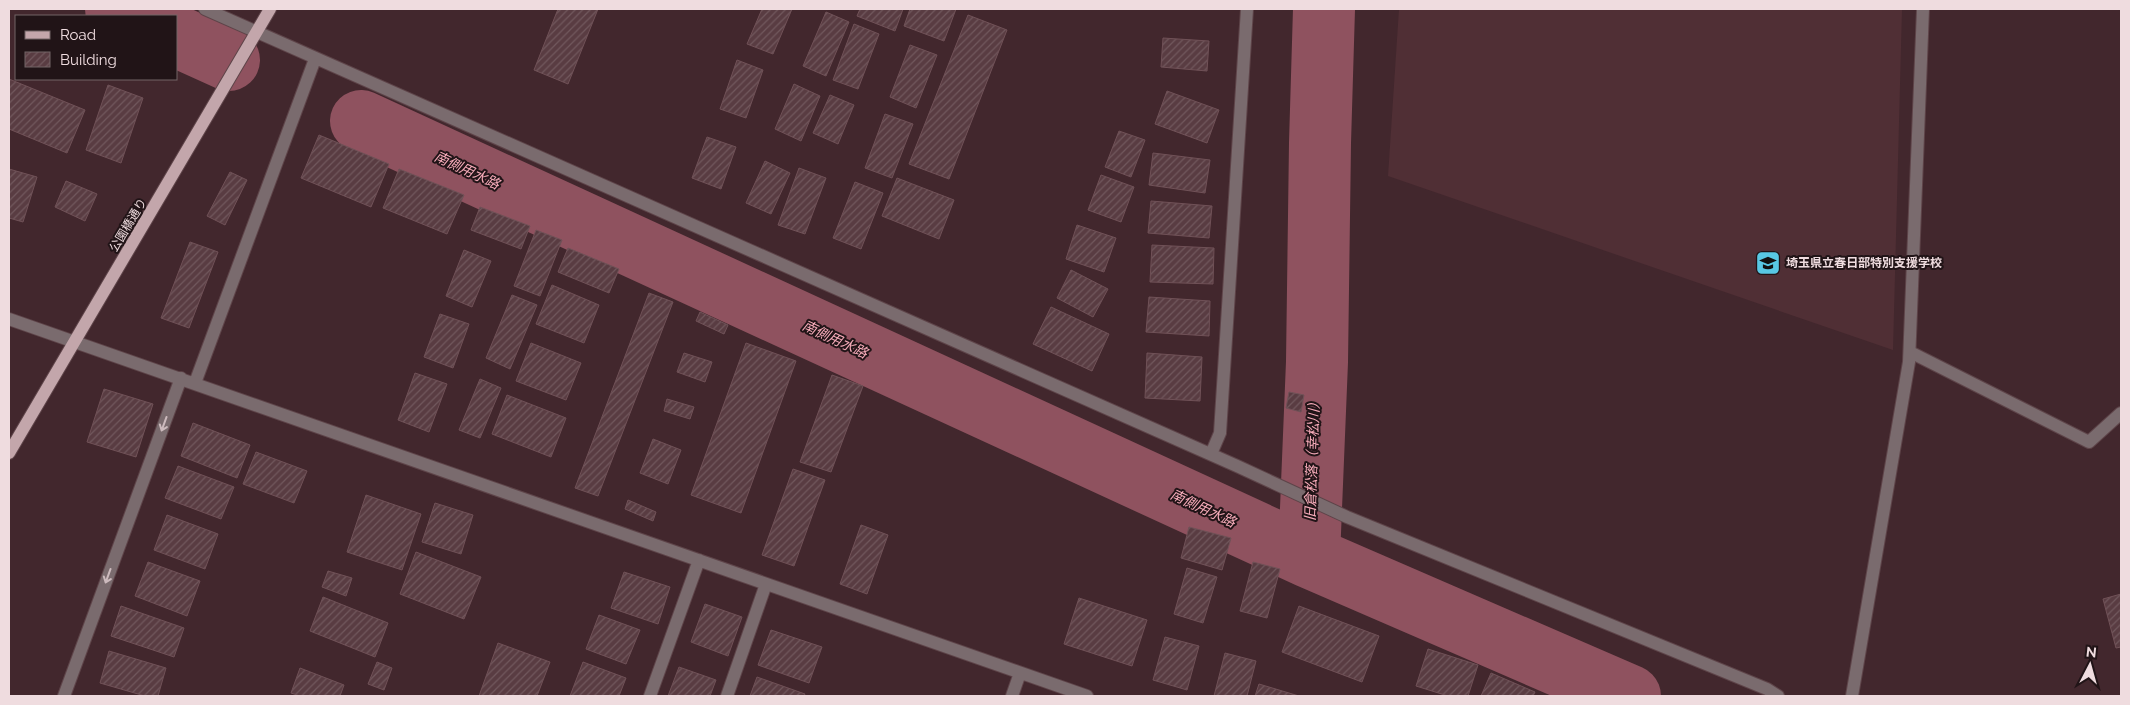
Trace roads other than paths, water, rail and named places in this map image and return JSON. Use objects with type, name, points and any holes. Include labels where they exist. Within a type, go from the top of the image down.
[{"type":"main road","name":"公園橋通り","points":[[9,453],[270,9]]},
{"type":"street","points":[[205,9],[1211,454],[1347,517],[1767,689],[1778,696]]},
{"type":"street","points":[[1211,454],[1220,433],[1247,9]]},
{"type":"street","points":[[1852,696],[1910,352],[1923,9]]},
{"type":"street","points":[[194,383],[315,59]]},
{"type":"street","points":[[9,319],[1087,696]]},
{"type":"street","points":[[1910,352],[2089,442],[2121,413]]},
{"type":"street","points":[[64,696],[181,378]]},
{"type":"street","points":[[650,696],[699,560]]},
{"type":"street","points":[[727,696],[766,584]]},
{"type":"street","points":[[1012,696],[1020,673]]},
{"type":"waterway","name":"南側用水路","points":[[116,9],[130,15]]},
{"type":"waterway","name":"旧倉松落（幸松川）","points":[[1309,557],[1317,362],[1324,9]]},
{"type":"waterway","name":"南側用水路","points":[[178,37],[229,60]]},
{"type":"waterway","name":"南側用水路","points":[[361,121],[1309,557],[1630,696]]},
{"type":"place","name":"埼玉県立春日部特別支援学校","points":[[1768,263]]}]
